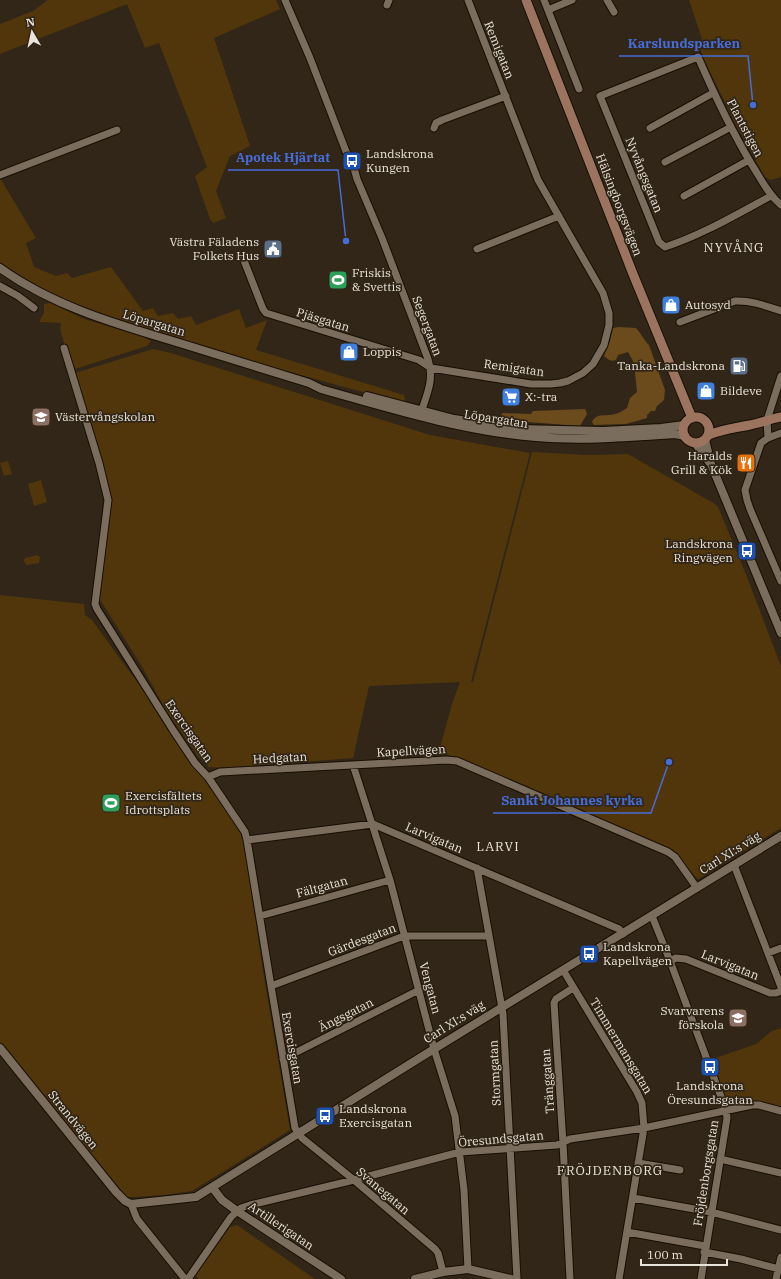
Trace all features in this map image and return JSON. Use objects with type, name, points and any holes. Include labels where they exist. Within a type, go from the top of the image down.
[{"type":"main road","name":"Hälsingborgsvägen","points":[[526,0],[633,274],[692,418]]},
{"type":"main road","points":[[707,438],[709,429],[708,424],[702,418],[692,418],[684,425],[684,436],[689,441],[695,443],[707,438],[717,431],[752,425],[781,417]]},
{"type":"main road","points":[[708,424],[716,425],[751,419],[767,420]]},
{"type":"street","name":"Segergatan","points":[[285,0],[348,154],[348,163],[357,179],[382,238],[431,368],[431,378],[421,414]]},
{"type":"street","name":"Remigatan","points":[[431,368],[531,384],[560,383],[575,378],[593,364],[604,345],[608,333],[607,304],[595,278],[538,180],[468,0]]},
{"type":"street","points":[[544,0],[580,89]]},
{"type":"street","points":[[548,10],[572,0]]},
{"type":"street","points":[[607,0],[614,12]]},
{"type":"street","name":"Plantstigen","points":[[698,57],[713,92],[749,160],[771,196],[781,205]]},
{"type":"street","name":"Nyvångsgatan","points":[[698,57],[600,96],[659,242],[665,247],[673,244],[704,231],[771,196]]},
{"type":"street","points":[[650,128],[713,92]]},
{"type":"street","points":[[434,128],[436,123],[442,120],[506,96]]},
{"type":"street","points":[[666,162],[731,127]]},
{"type":"street","points":[[0,174],[117,130]]},
{"type":"street","points":[[684,196],[749,160]]},
{"type":"street","points":[[477,249],[559,216]]},
{"type":"street","name":"Pjäsgatan","points":[[243,258],[263,309],[266,313],[419,360],[431,368]]},
{"type":"street","name":"Löpargatan","points":[[0,268],[27,286],[58,302],[118,325],[309,383],[323,384],[421,414],[485,431],[538,437],[595,439],[675,434],[684,436]]},
{"type":"street","points":[[0,286],[18,296],[34,308]]},
{"type":"street","points":[[680,322],[735,301],[743,300],[781,311]]},
{"type":"street","name":"Exercisgatan","points":[[64,348],[99,463],[108,500],[95,604],[97,610],[177,737],[195,763],[208,777],[245,832],[248,840],[295,1128],[298,1133]]},
{"type":"street","points":[[768,438],[767,420],[770,408],[780,385],[781,376]]},
{"type":"street","name":"Löpargatan","points":[[421,414],[519,429],[603,431],[661,428],[684,425]]},
{"type":"street","points":[[781,433],[768,438],[761,443],[745,490],[750,509],[781,581]]},
{"type":"street","points":[[707,438],[710,464]]},
{"type":"street","points":[[695,443],[710,464],[781,633]]},
{"type":"street","name":"Kapellvägen","points":[[353,765],[446,760],[457,761],[668,852],[675,857],[697,888]]},
{"type":"street","name":"Hedgatan","points":[[208,777],[220,772],[353,765]]},
{"type":"street","name":"Vengatan","points":[[353,765],[390,880],[434,1049],[455,1116],[464,1190],[468,1269]]},
{"type":"street","points":[[248,840],[373,824]]},
{"type":"street","name":"Larvigatan","points":[[373,824],[619,929],[622,934]]},
{"type":"street","name":"Carl XI:s väg","points":[[131,1204],[196,1197],[781,836]]},
{"type":"street","points":[[734,865],[781,987]]},
{"type":"street","name":"Stormgatan","points":[[477,868],[502,1007],[517,1279]]},
{"type":"street","name":"Fältgatan","points":[[260,916],[390,880]]},
{"type":"street","name":"Fröjdenborgsgatan","points":[[652,916],[726,1110],[727,1118],[700,1279]]},
{"type":"street","name":"Gärdesgatan","points":[[271,986],[404,936],[489,936]]},
{"type":"street","points":[[768,953],[781,948]]},
{"type":"street","name":"Larvigatan","points":[[670,961],[676,958],[686,958],[770,993],[781,991]]},
{"type":"street","name":"Timmermansgatan","points":[[563,970],[638,1092],[642,1103],[644,1128],[619,1279]]},
{"type":"street","name":"Tränggatan","points":[[570,1279],[554,1004],[556,999],[573,988]]},
{"type":"street","name":"Ängsgatan","points":[[283,1059],[419,990]]},
{"type":"street","name":"Strandvägen","points":[[0,1048],[116,1192],[125,1201],[131,1204]]},
{"type":"street","name":"Öresundsgatan","points":[[186,1279],[231,1217],[237,1211],[250,1205],[354,1180],[460,1152],[557,1145],[570,1139],[644,1128],[726,1110],[759,1105],[781,1111]]},
{"type":"street","name":"Svanegatan","points":[[298,1133],[302,1138],[435,1249],[438,1253],[442,1272]]},
{"type":"street","points":[[720,1159],[781,1173]]},
{"type":"street","points":[[638,1163],[680,1170]]},
{"type":"street","name":"Artillerigatan","points":[[212,1187],[222,1200],[237,1211],[341,1279]]},
{"type":"street","points":[[632,1198],[711,1212],[781,1230]]},
{"type":"street","points":[[131,1204],[137,1219],[186,1279]]},
{"type":"street","points":[[627,1232],[705,1249],[778,1269]]},
{"type":"street","points":[[776,1279],[781,1257]]},
{"type":"street","points":[[415,1279],[442,1272],[468,1269],[511,1279]]},
{"type":"shaded area","points":[[48,0],[276,0],[280,9],[214,38],[250,146],[230,156],[216,191],[226,218],[213,223],[210,219],[195,176],[207,167],[159,43],[145,48],[127,4],[0,54],[0,24],[33,11]]},
{"type":"shaded area","points":[[689,0],[781,0],[781,177],[771,180],[765,177],[734,121],[704,59],[700,48],[702,39]]},
{"type":"shaded area","points":[[0,178],[36,238],[26,243],[34,267],[56,276],[67,273],[72,278],[111,267],[143,311],[153,308],[158,316],[173,313],[178,319],[191,316],[196,325],[239,309],[246,328],[267,320],[256,350],[404,395],[406,404],[279,369],[130,325],[74,305],[32,283],[0,262]]},
{"type":"shaded area","points":[[50,303],[84,319],[142,336],[151,341],[147,346],[72,370],[60,329],[61,323],[40,322],[44,313],[44,304]]},
{"type":"shaded area","points":[[613,328],[636,328],[649,345],[665,390],[664,400],[657,406],[655,411],[651,411],[647,415],[647,418],[626,424],[594,425],[592,422],[596,417],[617,414],[627,408],[630,398],[637,392],[634,363],[628,352],[618,355],[614,361],[609,360],[604,356]]},
{"type":"shaded area","points":[[153,349],[171,353],[430,435],[530,453],[471,682],[462,683],[473,682],[532,452],[587,455],[628,454],[715,504],[718,507],[745,572],[781,666],[781,828],[698,879],[679,857],[669,850],[439,751],[452,704],[460,682],[369,686],[353,758],[226,768],[209,767],[198,756],[167,712],[141,665],[99,598],[110,495],[75,373]]},
{"type":"shaded area","points":[[585,409],[587,414],[580,426],[503,420],[501,418],[502,413],[531,414],[533,411]]},
{"type":"shaded area","points":[[8,461],[12,474],[4,476],[0,463]]},
{"type":"shaded area","points":[[41,480],[47,502],[34,506],[28,484]]},
{"type":"shaded area","points":[[37,555],[40,557],[39,563],[26,565],[24,561],[25,558]]},
{"type":"shaded area","points":[[0,595],[84,604],[85,615],[92,620],[145,692],[242,833],[263,971],[290,1130],[192,1191],[165,1195],[127,1197],[0,1042]]},
{"type":"shaded area","points":[[781,1028],[781,1111],[766,1106],[726,1110],[707,1061],[756,1044],[772,1031]]},
{"type":"shaded area","points":[[237,1225],[315,1279],[198,1279],[196,1275],[230,1227]]},
{"type":"place","name":"Karslundsparken","points":[[753,105]]},
{"type":"place","name":"Landskrona Kungen","points":[[352,161]]},
{"type":"place","name":"Apotek Hjärtat","points":[[346,241]]},
{"type":"place","name":"Västra Fäladens Folkets Hus","points":[[273,249]]},
{"type":"place","name":"Friskis & Svettis","points":[[338,280]]},
{"type":"place","name":"Autosyd","points":[[671,305]]},
{"type":"place","name":"Loppis","points":[[349,352]]},
{"type":"place","name":"Tanka-Landskrona","points":[[739,366]]},
{"type":"place","name":"Bildeve","points":[[706,391]]},
{"type":"place","name":"X:-tra","points":[[511,397]]},
{"type":"place","name":"Västervångskolan","points":[[41,417]]},
{"type":"place","name":"Haralds Grill & Kök","points":[[746,463]]},
{"type":"place","name":"Landskrona Ringvägen","points":[[747,551]]},
{"type":"place","name":"Sankt Johannes kyrka","points":[[669,762]]},
{"type":"place","name":"Exercisfältets Idrottsplats","points":[[111,803]]},
{"type":"place","name":"Landskrona Kapellvägen","points":[[589,954]]},
{"type":"place","name":"Svarvarens förskola","points":[[738,1018]]},
{"type":"place","name":"Landskrona Öresundsgatan","points":[[710,1067]]},
{"type":"place","name":"Landskrona Exercisgatan","points":[[325,1116]]},
{"type":"district","name":"NYVÅNG","points":[[734,247]]},
{"type":"district","name":"LARVI","points":[[498,846]]},
{"type":"district","name":"FRÖJDENBORG","points":[[610,1170]]}]
